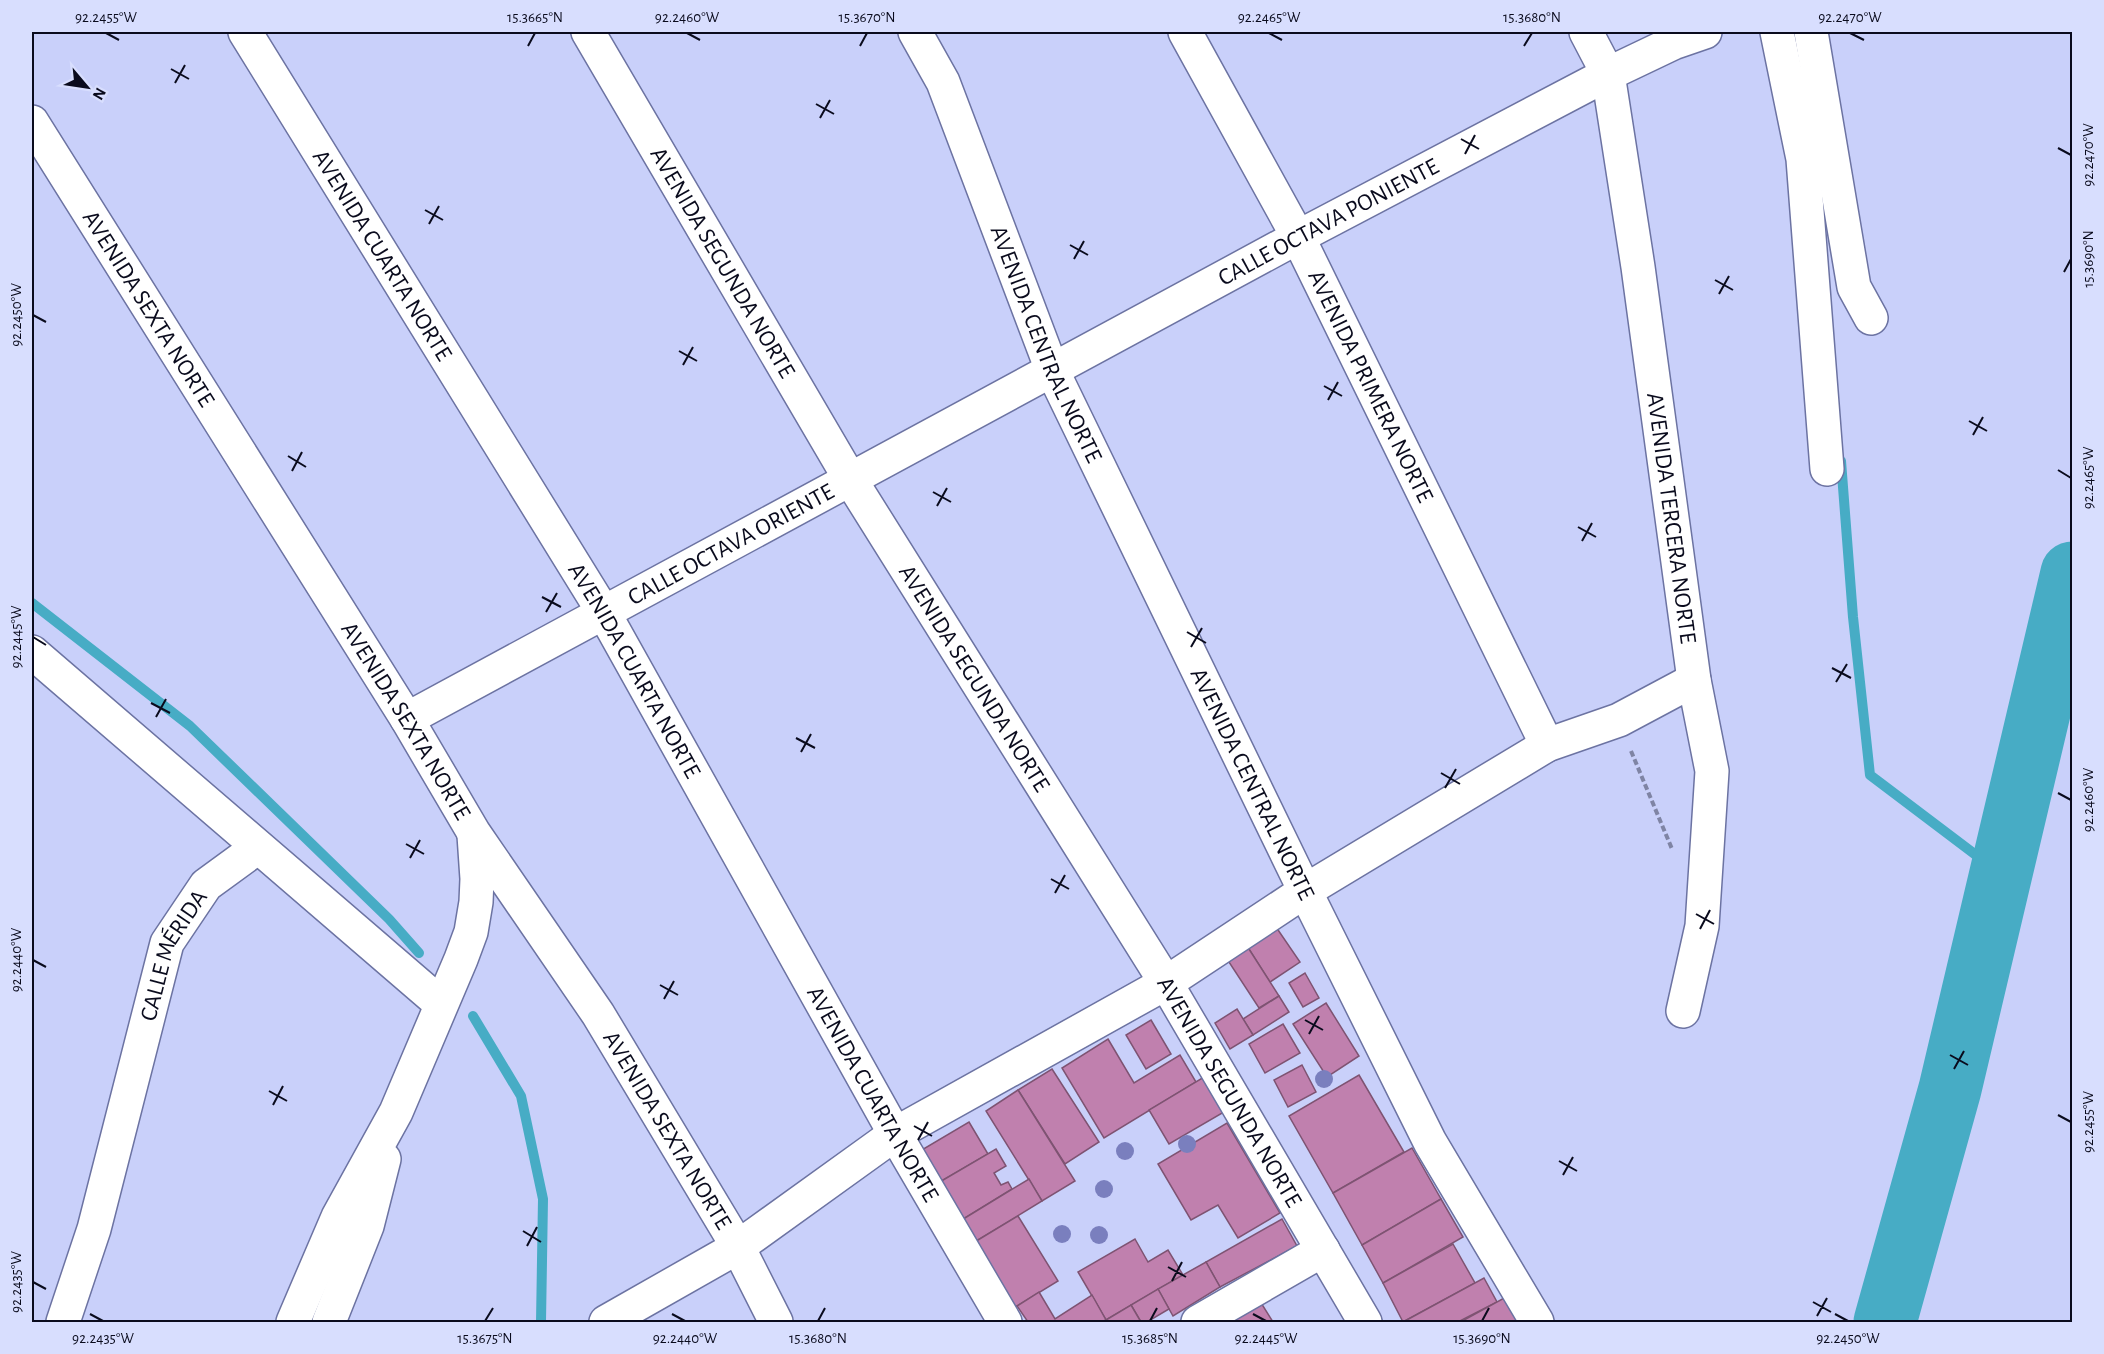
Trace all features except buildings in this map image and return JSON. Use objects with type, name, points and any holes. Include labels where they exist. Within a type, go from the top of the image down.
[{"type":"street","name":"AVENIDA CUARTA NORTE","points":[[245,32],[604,613],[895,1134],[1005,1323]]},
{"type":"street","name":"AVENIDA SEGUNDA NORTE","points":[[588,32],[849,479],[1166,983],[1365,1323]]},
{"type":"street","name":"AVENIDA CENTRAL NORTE","points":[[915,32],[943,82],[1052,370],[1305,891],[1430,1142],[1537,1323]]},
{"type":"street","name":"AVENIDA PRIMERA NORTE","points":[[1185,32],[1298,237],[1547,745]]},
{"type":"street","name":"AVENIDA TERCERA NORTE","points":[[1586,32],[1608,74],[1638,267],[1694,680],[1712,771],[1702,926],[1683,1011]]},
{"type":"street","name":"CALLE OCTAVA PONIENTE","points":[[1052,370],[1608,74],[1673,43],[1705,32]]},
{"type":"street","points":[[1777,32],[1803,159],[1827,470]]},
{"type":"street","points":[[1811,32],[1854,288],[1870,318]]},
{"type":"street","name":"AVENIDA SEXTA NORTE","points":[[32,122],[407,718],[474,833],[598,1014],[738,1247],[776,1323]]},
{"type":"street","name":"CALLE OCTAVA ORIENTE","points":[[407,718],[1052,370]]},
{"type":"street","points":[[32,652],[441,1004]]},
{"type":"street","points":[[606,1323],[738,1247],[895,1134],[1166,983],[1305,891],[1547,745],[1619,720],[1694,680]]},
{"type":"street","points":[[293,1323],[338,1217],[396,1112],[471,932],[477,879],[474,833]]},
{"type":"street","name":"CALLE MÉRIDA","points":[[63,1323],[94,1229],[167,943],[206,885],[258,847]]},
{"type":"street","points":[[329,1323],[367,1226],[396,1112]]},
{"type":"street","points":[[1198,1323],[1323,1250]]},
{"type":"path","points":[[1619,720],[1672,850]]},
{"type":"waterway","points":[[1841,461],[1853,617],[1870,775],[2001,874]]},
{"type":"waterway","points":[[1885,1322],[1950,1089],[2072,573]]},
{"type":"waterway","points":[[32,603],[190,726],[389,919],[419,953]]},
{"type":"waterway","points":[[473,1016],[521,1096],[543,1199],[541,1322]]}]
